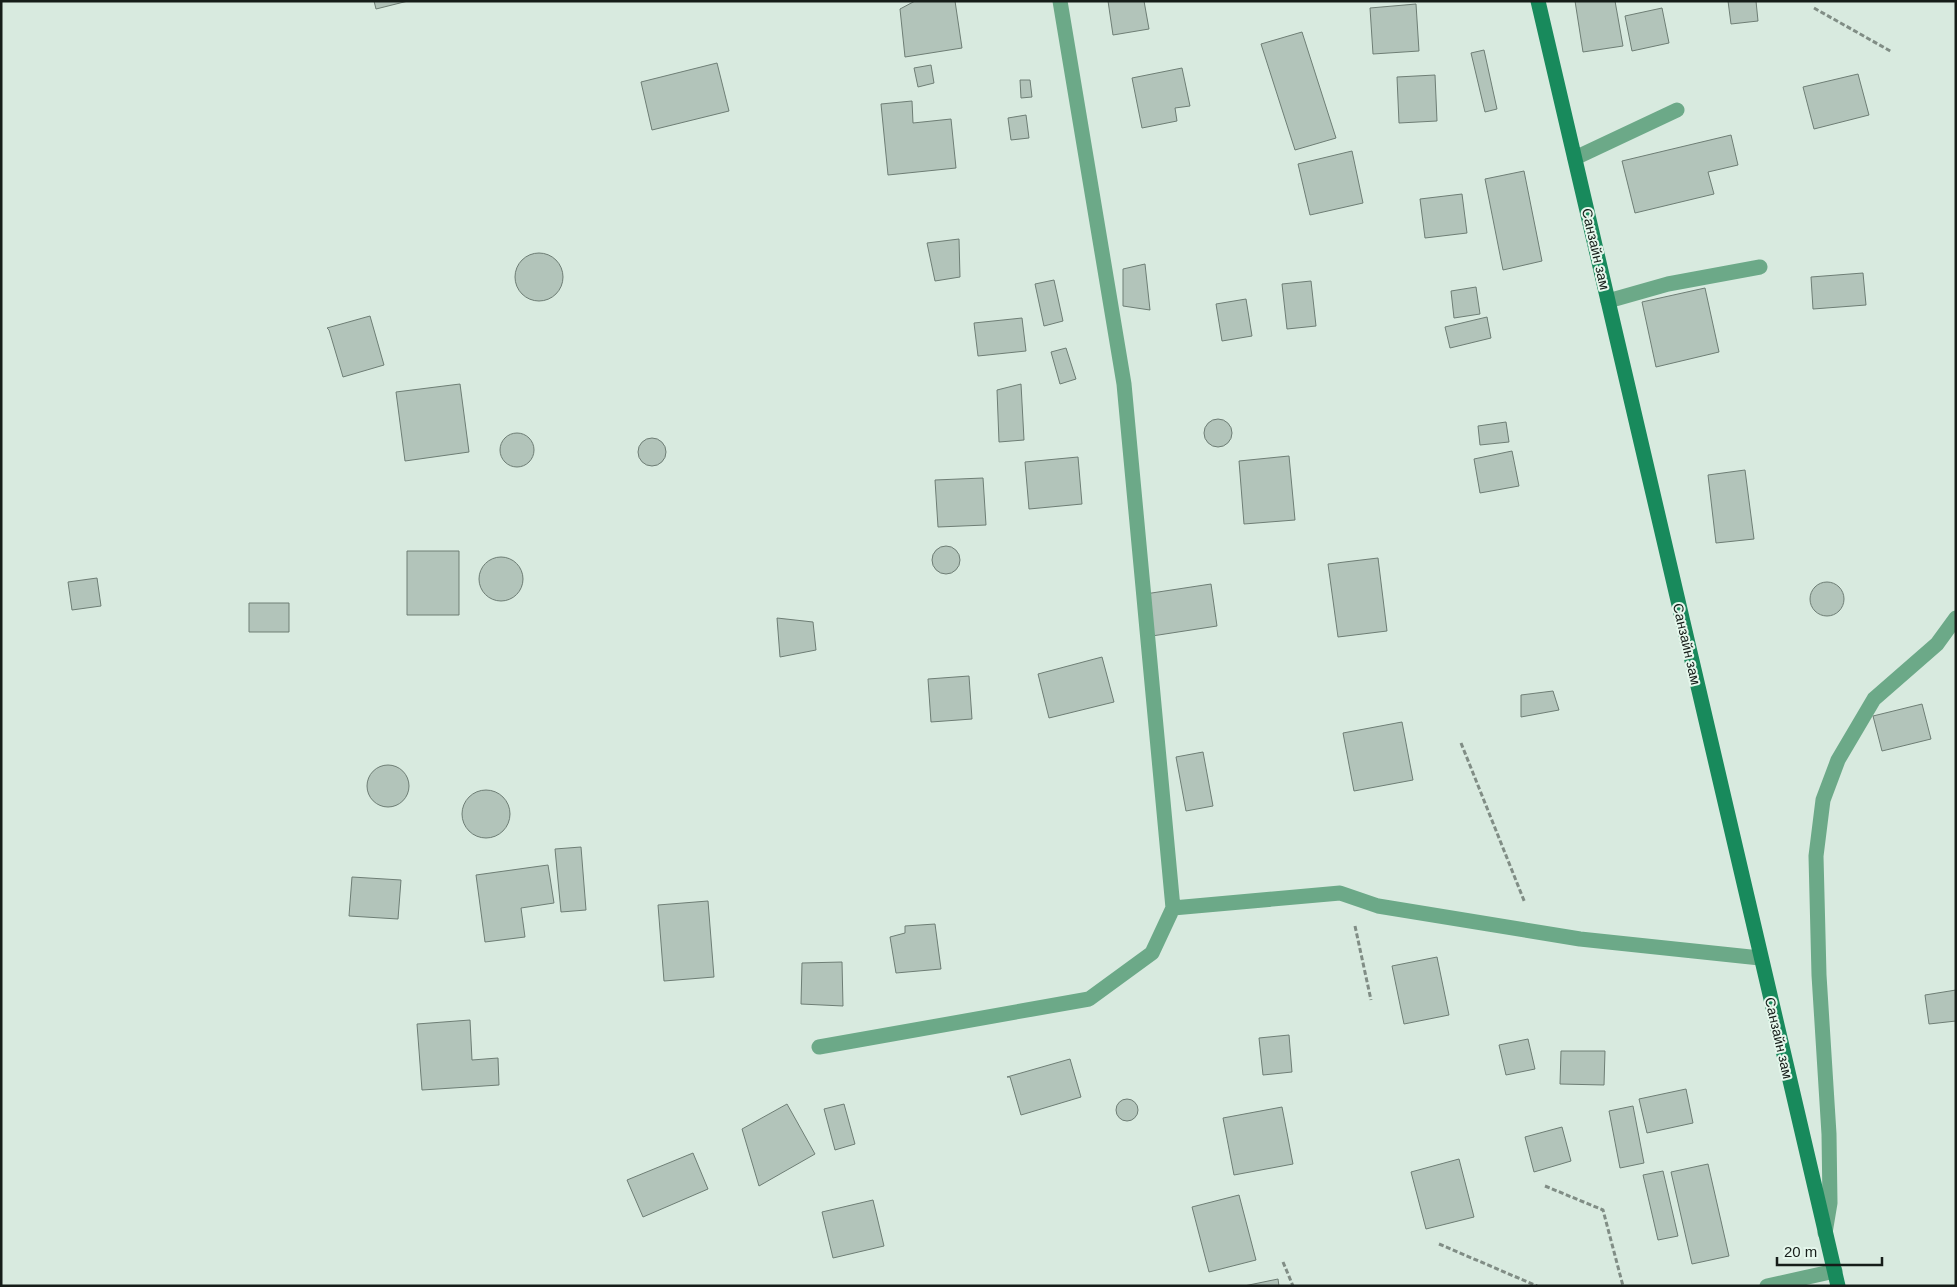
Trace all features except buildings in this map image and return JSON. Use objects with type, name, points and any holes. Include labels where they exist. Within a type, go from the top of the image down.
[{"type":"main road","name":"Санзайн зам","points":[[1538,1],[1838,1286]]},
{"type":"street","points":[[819,1047],[1089,1000],[1152,954],[1173,908],[1124,384],[1060,1]]},
{"type":"street","points":[[1574,158],[1677,110]]},
{"type":"street","points":[[1608,301],[1668,284],[1760,267]]},
{"type":"street","points":[[1825,1233],[1830,1203],[1829,1134],[1819,975],[1816,856],[1823,800],[1838,760],[1874,699],[1937,644],[1956,618]]},
{"type":"street","points":[[1173,908],[1340,893],[1378,906],[1580,939],[1760,958]]},
{"type":"street","points":[[1767,1286],[1834,1271]]},
{"type":"path","points":[[1814,8],[1892,52]]},
{"type":"path","points":[[1460,743],[1536,932]]},
{"type":"path","points":[[1349,896],[1371,1000]]},
{"type":"path","points":[[1545,1186],[1603,1210],[1623,1286]]},
{"type":"path","points":[[1439,1244],[1537,1286]]},
{"type":"path","points":[[1283,1262],[1293,1286]]}]
